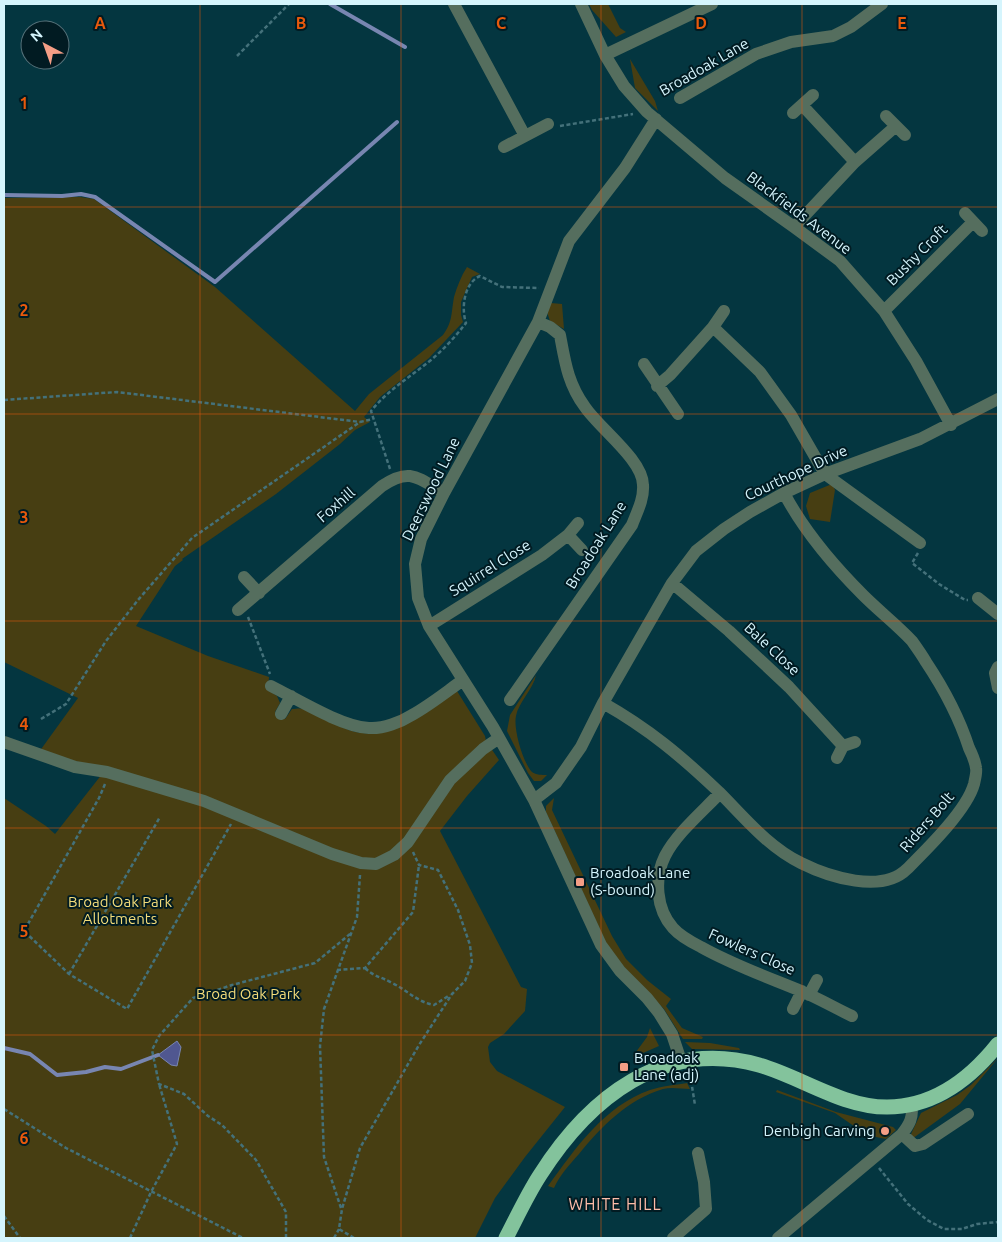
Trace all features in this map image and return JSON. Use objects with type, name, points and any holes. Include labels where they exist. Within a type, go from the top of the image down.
[{"type":"highway","points":[[506,1238],[540,1175],[579,1124],[600,1103],[624,1085],[660,1067],[684,1060],[717,1058],[738,1060],[760,1065],[834,1095],[858,1102],[887,1107],[911,1105],[954,1087],[980,1065],[998,1044]]},
{"type":"street","points":[[454,4],[525,136]]},
{"type":"street","name":"Blackfields Avenue","points":[[581,4],[605,55],[624,86],[652,116],[725,178],[840,261],[884,311],[916,361],[951,424]]},
{"type":"street","points":[[605,55],[712,4]]},
{"type":"street","name":"Broadoak Lane","points":[[680,98],[756,54],[791,42],[833,36],[850,27],[882,4]]},
{"type":"street","points":[[813,96],[798,109],[855,162]]},
{"type":"street","name":"Broadoak Lane","points":[[510,700],[632,525],[640,505],[644,484],[642,474],[637,465],[601,427],[571,385],[560,335],[550,327],[538,322],[569,241],[625,168],[652,116]]},
{"type":"street","points":[[794,227],[855,162],[900,131],[886,116]]},
{"type":"street","points":[[504,147],[548,124]]},
{"type":"street","name":"Bushy Croft","points":[[884,311],[973,222]]},
{"type":"street","points":[[657,386],[670,375],[714,326],[724,311]]},
{"type":"street","name":"Deerswood Lane","points":[[496,732],[429,626],[418,598],[415,564],[421,540],[444,493],[538,322]]},
{"type":"street","points":[[714,326],[760,372],[791,415],[825,474],[920,543]]},
{"type":"street","points":[[644,364],[657,386],[678,414]]},
{"type":"street","name":"Courthope Drive","points":[[534,800],[556,783],[581,747],[603,703],[672,583],[696,552],[724,529],[784,493],[825,474],[920,439],[998,399]]},
{"type":"street","points":[[393,478],[403,475],[414,475],[444,493]]},
{"type":"street","name":"Foxhill","points":[[241,608],[393,478]]},
{"type":"street","name":"Riders Bolt","points":[[603,703],[644,727],[693,768],[756,830],[777,848],[800,863],[835,876],[865,882],[882,882],[900,876],[939,836],[970,796],[975,782],[976,768],[963,730],[946,694],[913,642],[862,594],[819,547],[784,493]]},
{"type":"street","name":"Squirrel Close","points":[[429,626],[542,555],[568,535],[578,524]]},
{"type":"street","points":[[568,535],[582,550]]},
{"type":"street","points":[[244,577],[258,593]]},
{"type":"street","name":"Bale Close","points":[[672,583],[729,631],[849,744],[837,758]]},
{"type":"street","points":[[978,598],[998,614]]},
{"type":"street","points":[[998,666],[995,673],[998,688]]},
{"type":"street","points":[[271,686],[344,723],[371,729],[411,716],[463,680]]},
{"type":"street","points":[[281,714],[290,696]]},
{"type":"street","points":[[4,742],[75,767],[107,772],[204,801],[332,854],[361,864],[376,864],[394,856],[408,842],[450,780],[483,749],[496,732],[534,800],[601,946],[620,971],[659,1013],[672,1034],[684,1060]]},
{"type":"street","name":"Fowlers Close","points":[[720,793],[679,836],[665,856],[659,876],[659,900],[664,914],[673,928],[687,939],[728,962],[805,993],[852,1016]]},
{"type":"street","name":"Fowlers Close","points":[[793,1009],[817,980]]},
{"type":"street","points":[[778,1238],[902,1134],[909,1125],[913,1112],[911,1105]]},
{"type":"street","points":[[902,1134],[915,1146],[923,1144],[955,1129],[968,1114]]},
{"type":"street","points":[[673,1238],[706,1209],[700,1153]]},
{"type":"path","points":[[236,56],[289,4]]},
{"type":"path","points":[[548,124],[550,128],[652,116]]},
{"type":"path","points":[[393,478],[371,411],[381,398],[431,359],[457,335],[466,323],[463,302],[474,279],[480,276],[502,286],[551,288]]},
{"type":"path","points":[[4,400],[117,392],[360,422],[373,419]]},
{"type":"path","points":[[41,719],[66,704],[106,642],[138,600],[192,538],[360,422]]},
{"type":"path","points":[[920,543],[922,548],[912,562],[939,584],[965,600],[978,598]]},
{"type":"path","points":[[241,608],[273,682],[271,686]]},
{"type":"path","points":[[107,772],[106,782],[99,798],[24,931],[69,974],[127,1009],[236,814]]},
{"type":"path","points":[[69,974],[160,816]]},
{"type":"path","points":[[364,968],[413,912],[419,865],[408,842]]},
{"type":"path","points":[[342,1209],[324,1157],[320,1046],[324,1009],[357,917],[361,864]]},
{"type":"path","points":[[334,1238],[339,1229],[342,1209],[360,1148],[419,1045],[452,994],[465,981],[472,963],[470,945],[458,910],[438,870],[419,865]]},
{"type":"path","points":[[158,1084],[152,1050],[159,1036],[193,998],[232,985],[315,963],[350,934]]},
{"type":"path","points":[[338,970],[364,968],[374,976],[392,983],[425,1003],[434,1005],[452,994]]},
{"type":"path","points":[[684,1060],[695,1105]]},
{"type":"path","points":[[130,1238],[151,1192],[177,1144],[153,1067]]},
{"type":"path","points":[[158,1084],[184,1094],[208,1116],[222,1125],[256,1160],[286,1212],[286,1238]]},
{"type":"path","points":[[4,1109],[66,1148],[243,1238]]},
{"type":"path","points":[[871,1159],[908,1204],[927,1220],[944,1229],[962,1229],[977,1224],[998,1222]]},
{"type":"path","points":[[4,1216],[20,1238]]},
{"type":"path","points":[[339,1229],[354,1238]]},
{"type":"green space","points":[[589,4],[608,4],[620,28],[626,32],[616,37]]},
{"type":"green space","points":[[630,59],[655,101],[658,111],[635,88]]},
{"type":"green space","name":"Broad Oak Park","points":[[80,197],[94,199],[215,287],[355,411],[369,394],[443,335],[450,321],[456,289],[467,267],[480,274],[472,277],[461,302],[463,322],[429,358],[380,397],[364,417],[370,422],[355,430],[276,494],[182,559],[175,566],[136,626],[208,656],[269,677],[268,690],[277,696],[280,703],[275,712],[285,719],[292,709],[302,709],[358,732],[388,731],[417,718],[457,691],[499,760],[467,796],[440,831],[521,987],[527,989],[525,1011],[504,1034],[490,1043],[488,1047],[490,1062],[497,1071],[565,1107],[495,1198],[475,1238],[4,1238],[4,798],[55,834],[106,769],[39,752],[78,698],[4,662],[4,198]]},
{"type":"green space","points":[[551,303],[562,304],[564,329],[550,321],[547,312]]},
{"type":"green space","points":[[832,484],[835,490],[830,522],[810,519],[806,506],[810,493]]},
{"type":"green space","points":[[536,675],[517,711],[515,721],[520,745],[529,768],[535,774],[547,775],[541,781],[534,781],[528,773],[507,731],[510,715]]},
{"type":"green space","points":[[554,798],[552,810],[612,936],[626,959],[647,980],[671,999],[666,1006],[682,1028],[703,1037],[702,1039],[683,1039],[664,1009],[623,966],[606,943],[546,812],[546,806]]},
{"type":"green space","points":[[650,1028],[659,1046],[634,1057],[647,1037]]},
{"type":"green space","points":[[685,1042],[710,1043],[739,1048],[740,1050],[692,1049]]},
{"type":"green space","points":[[998,1058],[960,1104],[912,1139],[911,1134],[921,1113],[957,1095],[971,1085]]},
{"type":"green space","points":[[687,1083],[690,1089],[663,1089],[638,1100],[616,1115],[565,1170],[554,1188],[548,1186],[592,1130],[618,1107],[650,1090]]},
{"type":"green space","points":[[777,1090],[836,1112],[893,1127],[896,1130],[886,1139],[864,1133],[835,1113],[776,1092]]},
{"type":"water","points":[[177,1041],[181,1047],[177,1066],[171,1065],[158,1055]]},
{"type":"waterway","points":[[330,4],[405,47]]},
{"type":"waterway","points":[[4,195],[62,196],[81,194],[95,197],[215,282],[397,122]]},
{"type":"waterway","points":[[4,1048],[30,1054],[57,1075],[86,1072],[105,1067],[121,1069],[158,1055]]},
{"type":"place","name":"Broadoak Lane (S-bound)","points":[[580,882]]},
{"type":"place","name":"Broadoak Lane (adj)","points":[[624,1067]]},
{"type":"place","name":"Denbigh Carving","points":[[885,1131]]},
{"type":"district","name":"WHITE HILL","points":[[615,1204]]},
{"type":"park label","name":"Broad Oak Park Allotments","points":[[120,910]]}]
